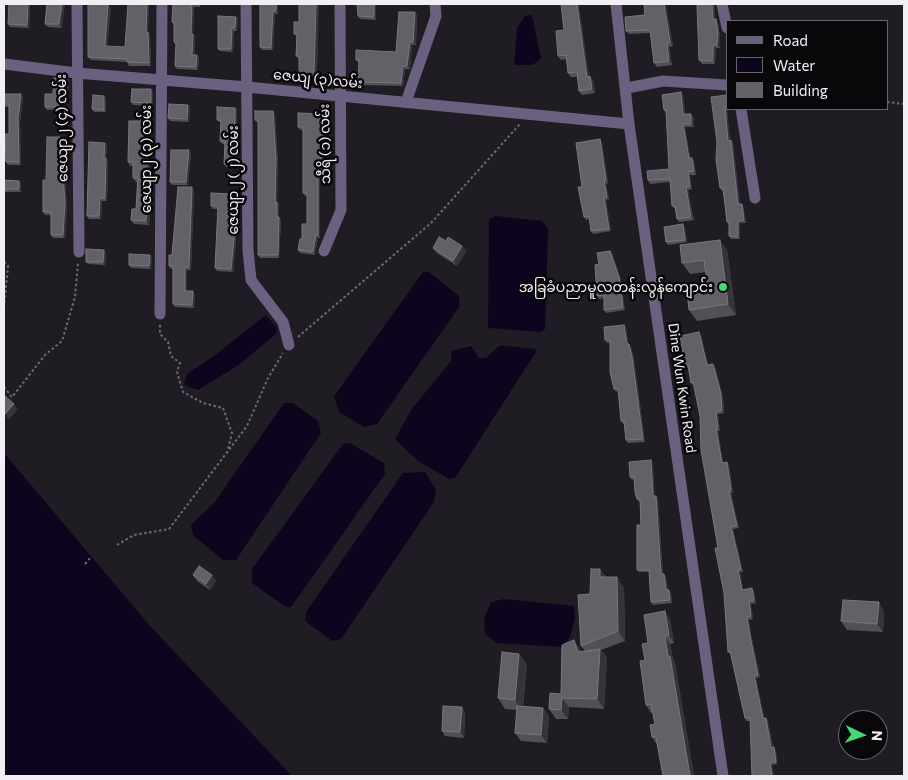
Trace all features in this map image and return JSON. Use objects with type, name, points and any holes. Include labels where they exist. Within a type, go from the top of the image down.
[{"type":"street","name":"ဇေယျာ၂ (၄) လမ်း","points":[[77,4],[79,252]]},
{"type":"street","name":"ဇေယျာ၂ (၃) လမ်း","points":[[160,314],[162,4]]},
{"type":"street","name":"ဇေယျာ၂ (၂) လမ်း","points":[[246,4],[248,250],[251,280],[283,322],[289,345]]},
{"type":"street","name":"သီရိ (၁) လမ်း","points":[[324,252],[341,210],[340,4]]},
{"type":"street","points":[[406,102],[436,16],[435,4]]},
{"type":"street","name":"Dine Wun Kwin Road","points":[[616,4],[627,88],[629,124],[723,776]]},
{"type":"street","points":[[722,4],[726,23]]},
{"type":"street","name":"ဇေယျ (၃)လမ်း","points":[[4,64],[77,73],[162,79],[629,124]]},
{"type":"street","points":[[627,88],[663,81],[726,85]]},
{"type":"street","points":[[741,110],[755,198]]},
{"type":"path","points":[[888,102],[904,104]]},
{"type":"path","points":[[117,545],[134,535],[169,529],[247,426],[268,378],[289,345],[431,223],[530,114]]},
{"type":"path","points":[[4,382],[4,387],[12,397],[44,355],[62,341],[75,297],[79,252]]},
{"type":"path","points":[[4,262],[8,266],[4,308]]},
{"type":"path","points":[[160,314],[160,334],[168,342],[171,356],[180,363],[177,372],[183,392],[202,402],[223,408],[232,433],[228,451]]},
{"type":"path","points":[[85,564],[91,558]]},
{"type":"water","points":[[532,15],[541,58],[533,65],[514,65],[517,28],[525,16]]},
{"type":"water","points":[[496,216],[542,221],[548,229],[545,329],[541,332],[488,328],[489,219]]},
{"type":"water","points":[[423,272],[429,272],[459,296],[459,307],[377,424],[364,427],[339,412],[334,396]]},
{"type":"water","points":[[266,315],[277,328],[276,334],[240,364],[198,390],[184,385],[187,374],[214,356]]},
{"type":"water","points":[[500,345],[535,349],[536,352],[455,478],[449,479],[418,461],[395,439],[411,410],[451,361],[451,351],[471,346],[479,358],[486,358]]},
{"type":"water","points":[[284,403],[293,403],[318,421],[321,433],[236,560],[223,560],[193,535],[191,525],[214,503]]},
{"type":"water","points":[[350,443],[384,463],[385,474],[291,607],[286,607],[252,583],[252,569],[343,444]]},
{"type":"water","points":[[4,453],[150,626],[292,776],[4,776]]},
{"type":"water","points":[[425,472],[436,490],[434,502],[341,639],[332,641],[305,621],[306,612],[403,473]]},
{"type":"water","points":[[504,599],[574,606],[575,618],[570,637],[562,647],[497,643],[485,634],[484,618],[491,602]]},
{"type":"building","points":[[9,4],[28,4],[27,25],[8,24]]},
{"type":"building","points":[[47,4],[62,4],[59,24],[45,24]]},
{"type":"building","points":[[88,4],[108,5],[105,46],[125,47],[128,4],[147,4],[146,32],[148,32],[149,63],[127,62],[127,59],[88,57]]},
{"type":"building","points":[[173,4],[192,4],[192,55],[197,55],[196,67],[175,66],[176,43],[174,42],[174,22],[172,22]]},
{"type":"building","points":[[260,4],[276,4],[276,11],[273,11],[271,48],[260,47]]},
{"type":"building","points":[[299,4],[316,4],[314,75],[299,75],[299,56],[296,56],[297,34],[294,34],[294,22],[299,22]]},
{"type":"building","points":[[357,4],[374,4],[374,17],[358,16]]},
{"type":"building","points":[[561,4],[577,4],[587,77],[590,76],[592,89],[579,91],[577,72],[568,73],[566,55],[558,56],[556,31],[564,30]]},
{"type":"building","points":[[644,4],[664,4],[670,42],[667,43],[669,61],[654,63],[650,30],[626,31],[625,17],[645,15]]},
{"type":"building","points":[[697,4],[712,4],[713,19],[716,19],[718,33],[717,45],[713,45],[713,61],[699,60]]},
{"type":"building","points":[[399,12],[415,12],[413,42],[410,42],[407,66],[403,66],[401,83],[358,82],[359,60],[356,60],[356,50],[396,52]]},
{"type":"building","points":[[218,16],[236,17],[235,28],[232,28],[231,49],[218,49]]},
{"type":"building","points":[[54,78],[67,79],[66,89],[63,89],[62,107],[45,107],[45,94],[53,94]]},
{"type":"building","points":[[132,89],[151,89],[151,103],[131,102]]},
{"type":"building","points":[[681,92],[683,114],[691,114],[691,124],[683,124],[689,158],[692,158],[694,171],[688,172],[690,186],[686,187],[691,217],[677,219],[675,206],[672,206],[670,179],[648,180],[647,171],[669,169],[666,110],[664,110],[662,95]]},
{"type":"building","points":[[4,94],[21,94],[18,118],[19,162],[6,162],[5,134],[9,134],[9,104],[4,104]]},
{"type":"building","points":[[93,95],[104,96],[104,110],[92,109]]},
{"type":"building","points":[[726,95],[728,141],[731,140],[738,204],[742,204],[744,220],[738,221],[738,237],[729,236],[729,222],[727,222],[723,188],[720,188],[716,160],[717,142],[711,97]]},
{"type":"building","points":[[169,104],[188,105],[187,119],[168,118]]},
{"type":"building","points":[[217,107],[235,108],[235,164],[224,164],[225,142],[220,141],[221,120],[217,120]]},
{"type":"building","points":[[255,111],[273,111],[276,160],[275,202],[277,202],[277,217],[279,217],[278,255],[258,255],[258,120],[255,120]]},
{"type":"building","points":[[298,113],[325,114],[321,171],[318,171],[318,235],[316,235],[313,252],[298,250],[300,239],[302,239],[302,224],[307,224],[307,193],[303,193],[303,127],[298,127]]},
{"type":"building","points":[[129,121],[144,121],[143,142],[148,142],[146,189],[150,189],[146,221],[131,220],[132,209],[136,209],[138,178],[133,178],[133,162],[128,162]]},
{"type":"building","points":[[47,137],[60,137],[65,202],[63,235],[51,235],[51,212],[43,212],[43,180],[46,180]]},
{"type":"building","points":[[600,139],[606,180],[604,181],[607,197],[604,197],[609,229],[591,231],[589,216],[584,217],[578,187],[582,187],[576,143]]},
{"type":"building","points":[[89,142],[105,143],[105,198],[100,198],[99,216],[87,216]]},
{"type":"building","points":[[171,150],[189,150],[186,182],[170,182]]},
{"type":"building","points":[[4,180],[19,181],[19,189],[4,189]]},
{"type":"building","points":[[178,187],[192,187],[189,267],[185,267],[185,291],[193,291],[192,305],[173,304],[173,266],[169,266],[169,255],[172,255]]},
{"type":"building","points":[[211,193],[233,194],[234,239],[231,269],[215,268],[218,206],[211,206]]},
{"type":"building","points":[[683,224],[685,240],[666,242],[664,227]]},
{"type":"building","points":[[439,237],[446,241],[448,237],[462,246],[453,261],[433,248]]},
{"type":"building","points":[[720,240],[728,304],[689,310],[687,292],[708,289],[704,260],[682,263],[680,245]]},
{"type":"building","points":[[86,249],[104,250],[103,262],[86,262]]},
{"type":"building","points":[[610,251],[619,277],[623,307],[604,310],[604,295],[597,296],[595,265],[599,264],[597,253]]},
{"type":"building","points":[[129,254],[150,255],[149,266],[129,265]]},
{"type":"building","points":[[624,325],[627,344],[629,344],[632,357],[643,439],[626,440],[624,421],[621,421],[618,388],[614,389],[610,372],[610,340],[605,340],[604,327]]},
{"type":"building","points":[[699,332],[707,365],[713,364],[721,394],[722,410],[716,412],[718,428],[716,429],[722,463],[727,462],[731,490],[729,491],[737,526],[731,526],[741,569],[738,570],[742,590],[752,588],[754,600],[749,601],[751,616],[747,617],[758,675],[754,675],[763,718],[766,718],[771,748],[774,747],[776,762],[770,762],[772,776],[752,776],[750,718],[745,718],[730,651],[728,652],[724,593],[715,548],[718,548],[701,450],[700,416],[688,365],[685,365],[680,336]]},
{"type":"building","points":[[4,395],[14,404],[5,414],[4,413]]},
{"type":"building","points":[[651,460],[653,496],[656,496],[661,574],[664,574],[666,590],[669,590],[670,600],[651,602],[649,570],[637,570],[637,525],[641,525],[640,499],[637,499],[635,492],[634,476],[630,477],[629,462]]},
{"type":"building","points":[[199,566],[212,575],[206,584],[193,575]]},
{"type":"building","points":[[591,569],[600,569],[600,577],[617,577],[618,631],[581,646],[578,595],[590,594]]},
{"type":"building","points":[[843,600],[879,602],[877,624],[841,621]]},
{"type":"building","points":[[665,611],[669,635],[665,636],[668,656],[670,656],[690,776],[663,776],[656,737],[652,737],[650,725],[655,724],[651,704],[646,705],[640,661],[645,660],[642,644],[648,643],[644,615]]},
{"type":"building","points":[[574,640],[578,652],[600,649],[597,699],[562,698],[561,710],[549,709],[550,693],[561,694],[562,645]]},
{"type":"building","points":[[502,652],[519,654],[515,700],[498,698]]},
{"type":"building","points":[[443,706],[462,707],[460,732],[442,731]]},
{"type":"building","points":[[517,706],[543,708],[541,735],[515,733]]},
{"type":"place","name":"အခြခံပညာမူလတန်းလွန်ကျောင်း","points":[[723,287]]}]
